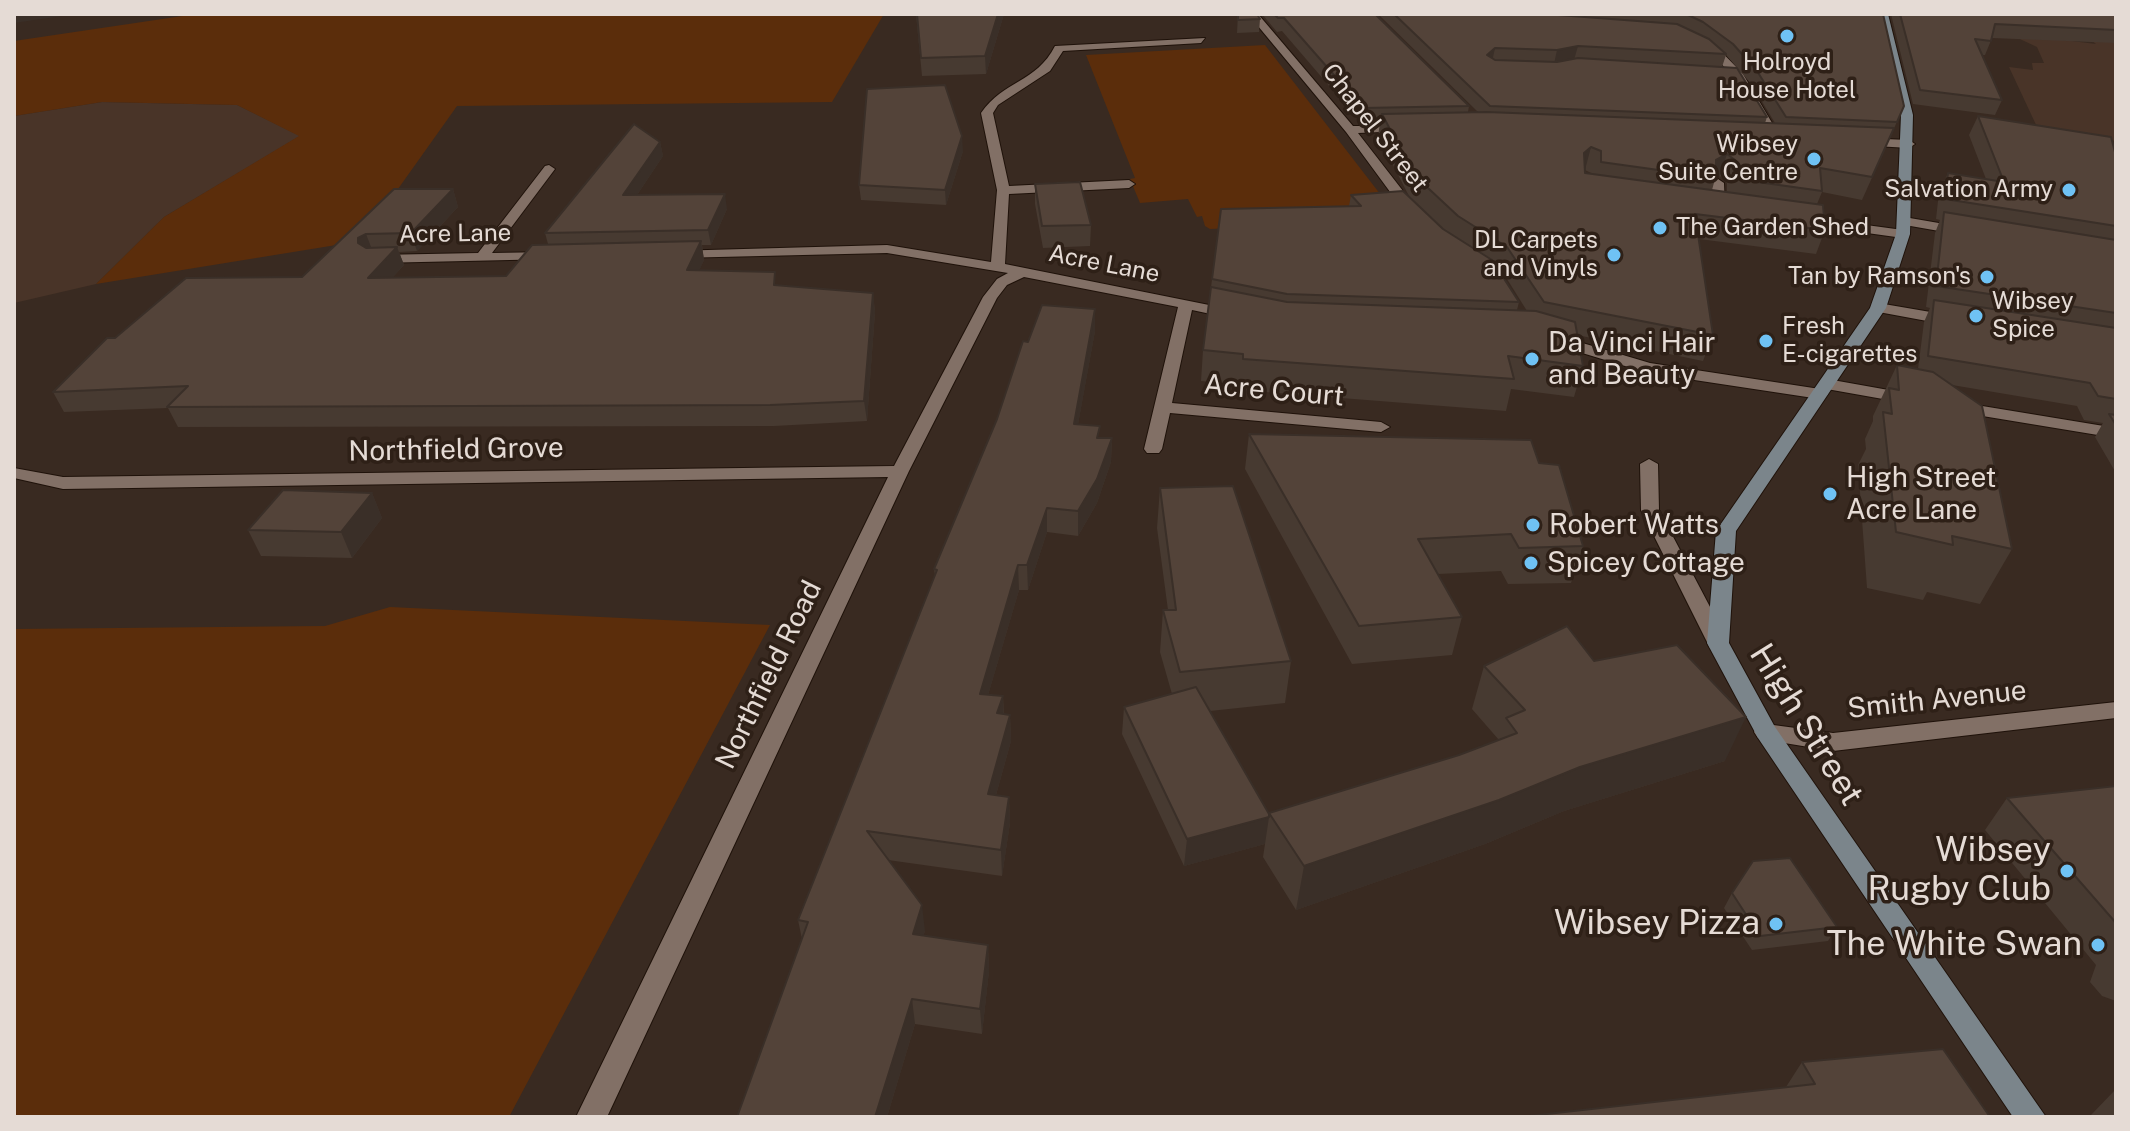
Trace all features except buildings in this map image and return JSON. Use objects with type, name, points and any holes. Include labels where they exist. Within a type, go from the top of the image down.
[{"type":"main road","name":"High Street","points":[[1883,14],[1907,115],[1909,144],[1904,228],[1878,308],[1726,531],[1718,643],[1766,732],[2031,1117]]},
{"type":"street","name":"Chapel Street","points":[[1253,14],[1350,130],[1403,203],[1425,224]]},
{"type":"street","points":[[1690,35],[1704,40],[1739,76],[1775,138]]},
{"type":"street","points":[[998,267],[1003,190],[987,113],[992,101],[1046,71],[1056,62],[1057,44],[1201,40]]},
{"type":"street","points":[[1724,75],[1739,76]]},
{"type":"street","points":[[1350,130],[1424,128]]},
{"type":"street","points":[[1760,137],[1790,139]]},
{"type":"street","points":[[1850,141],[1909,144]]},
{"type":"street","points":[[481,258],[549,169]]},
{"type":"street","points":[[1718,183],[1718,209]]},
{"type":"street","points":[[1003,190],[1129,184]]},
{"type":"street","points":[[1703,207],[1734,211]]},
{"type":"street","points":[[1780,217],[1978,233]]},
{"type":"street","name":"Acre Lane","points":[[668,254],[887,249],[998,267],[1256,318]]},
{"type":"street","name":"Acre Lane","points":[[373,259],[559,256]]},
{"type":"street","name":"Northfield Road","points":[[591,1117],[900,471],[990,297],[1002,282],[1020,273]]},
{"type":"street","name":"Acre Court","points":[[1153,449],[1186,304]]},
{"type":"street","points":[[1878,308],[1971,324]]},
{"type":"street","points":[[1530,333],[1648,368],[1824,389],[2116,433]]},
{"type":"street","name":"Acre Court","points":[[1162,407],[1381,427]]},
{"type":"street","name":"High Street","points":[[1649,464],[1650,510],[1718,643]]},
{"type":"street","name":"Northfield Grove","points":[[14,473],[63,483],[900,471]]},
{"type":"street","name":"Smith Avenue","points":[[1766,732],[1833,742],[2116,710]]},
{"type":"shaded area","points":[[196,14],[884,14],[832,102],[457,106],[361,241],[96,284],[164,217],[299,136],[237,105],[102,102],[14,116],[14,41]]},
{"type":"shaded area","points":[[2007,33],[2096,44],[2086,36],[2116,40],[2116,141],[2038,129],[2009,67],[2033,70],[2032,63],[2044,63],[2037,47]]},
{"type":"shaded area","points":[[1265,45],[1394,212],[1272,226],[1210,229],[1205,226],[1202,216],[1197,217],[1188,199],[1140,203],[1130,179],[1135,178],[1086,55]]},
{"type":"shaded area","points":[[102,102],[237,105],[300,136],[164,217],[96,284],[14,303],[14,116]]},
{"type":"shaded area","points":[[390,607],[770,625],[509,1117],[14,1117],[14,629],[325,626]]},
{"type":"place","name":"Holroyd House Hotel","points":[[1787,36]]},
{"type":"place","name":"Wibsey Suite Centre","points":[[1814,159]]},
{"type":"place","name":"Salvation Army","points":[[2069,190]]},
{"type":"place","name":"The Garden Shed","points":[[1660,228]]},
{"type":"place","name":"DL Carpets and Vinyls","points":[[1614,255]]},
{"type":"place","name":"Tan by Ramson's","points":[[1987,277]]},
{"type":"place","name":"Wibsey Spice","points":[[1976,316]]},
{"type":"place","name":"Fresh E-cigarettes","points":[[1766,341]]},
{"type":"place","name":"Da Vinci Hair and Beauty","points":[[1532,359]]},
{"type":"place","name":"High Street Acre Lane","points":[[1830,494]]},
{"type":"place","name":"Robert Watts","points":[[1533,525]]},
{"type":"place","name":"Spicey Cottage","points":[[1531,563]]},
{"type":"place","name":"Wibsey Rugby Club","points":[[2067,871]]},
{"type":"place","name":"Wibsey Pizza","points":[[1776,924]]},
{"type":"place","name":"The White Swan","points":[[2098,945]]}]
